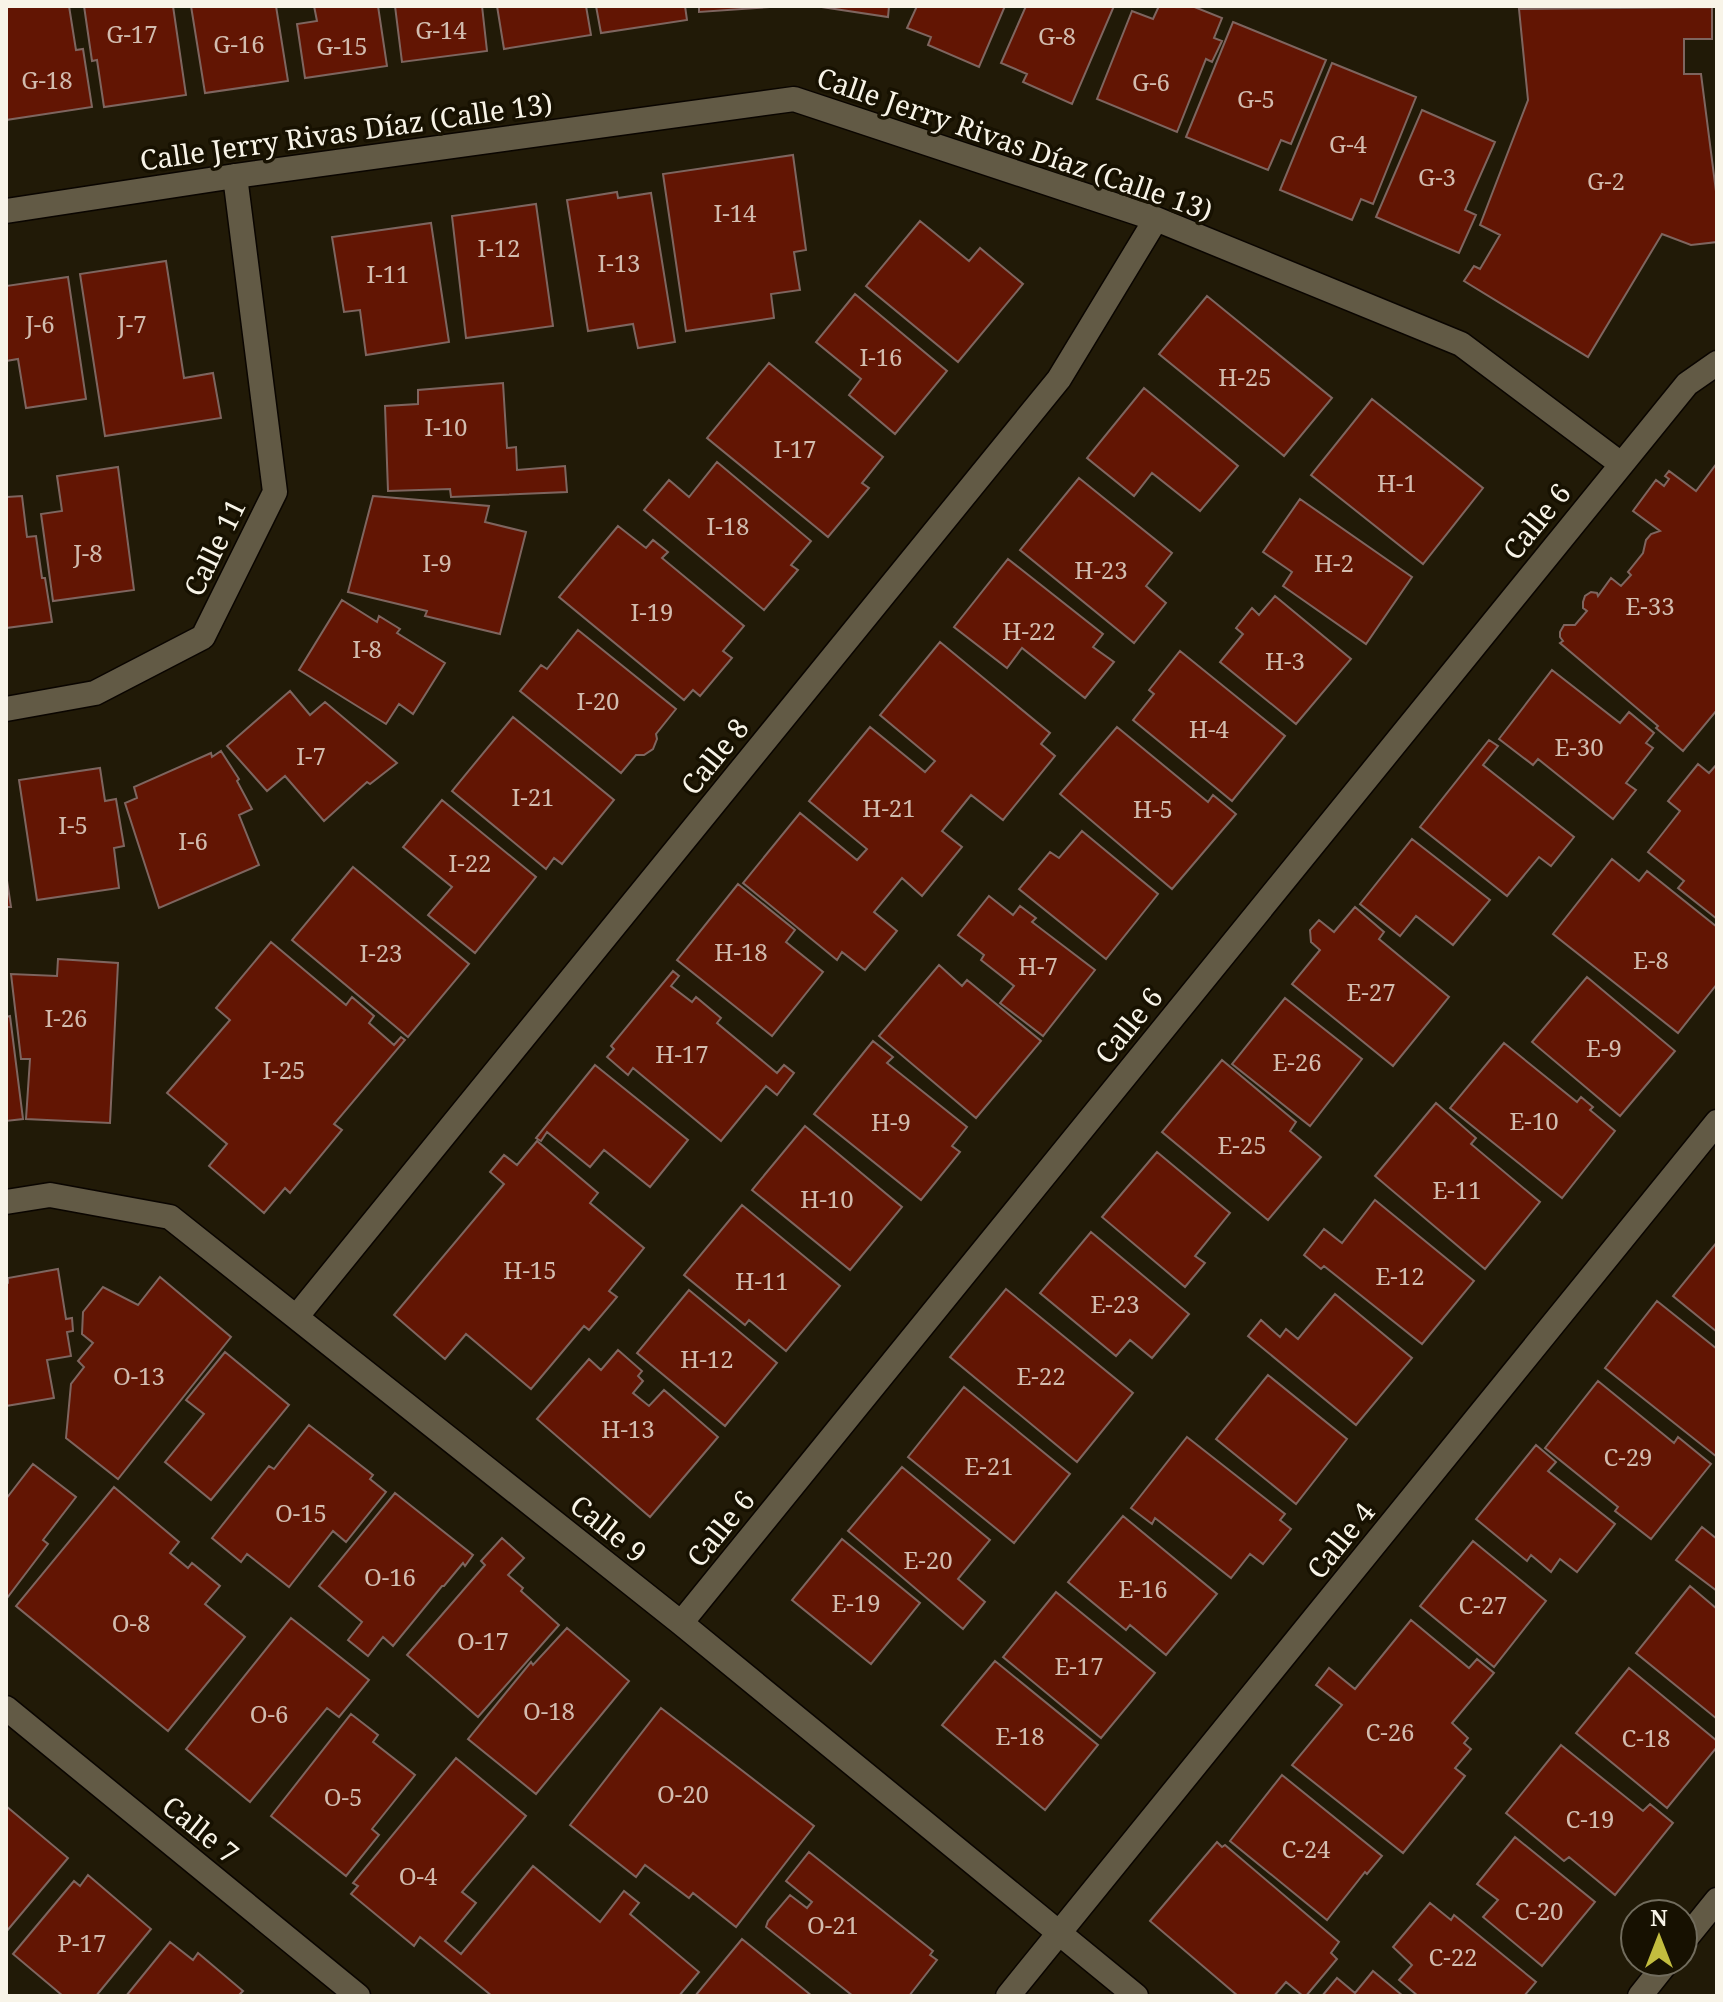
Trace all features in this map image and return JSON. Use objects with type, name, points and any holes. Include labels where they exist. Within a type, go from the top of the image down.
[{"type":"street","name":"Calle Jerry Rivas Díaz (Calle 13)","points":[[6,211],[235,176],[794,99],[1156,219],[1461,344],[1621,464]]},
{"type":"street","name":"Calle 11","points":[[6,709],[95,693],[203,637],[275,492],[235,176]]},
{"type":"street","name":"Calle 8","points":[[297,1316],[1059,379],[1156,219]]},
{"type":"street","points":[[1621,464],[1687,384],[1717,363]]},
{"type":"street","name":"Calle 6","points":[[681,1623],[1621,464]]},
{"type":"street","name":"Calle 4","points":[[1008,1996],[1717,1122]]},
{"type":"street","name":"Calle 9","points":[[6,1202],[50,1195],[170,1217],[681,1623],[1136,1996]]},
{"type":"street","name":"Calle 7","points":[[6,1708],[358,1996]]},
{"type":"street","points":[[1699,1922],[1717,1900]]},
{"type":"street","points":[[1640,1996],[1654,1978]]},
{"type":"building","points":[[6,6],[69,6],[76,50],[83,49],[92,107],[6,120]]},
{"type":"building","points":[[84,6],[173,6],[186,95],[104,107],[97,60],[92,61]]},
{"type":"building","points":[[191,6],[276,6],[288,81],[205,93]]},
{"type":"building","points":[[314,6],[378,6],[387,66],[305,78],[297,24],[317,21]]},
{"type":"building","points":[[395,6],[482,6],[487,51],[402,62]]},
{"type":"building","points":[[497,6],[586,6],[591,35],[504,49]]},
{"type":"building","points":[[596,6],[685,6],[687,20],[601,33]]},
{"type":"building","points":[[699,6],[785,6],[699,12]]},
{"type":"building","points":[[815,6],[889,6],[888,17]]},
{"type":"building","points":[[917,6],[1005,6],[979,67],[928,45],[931,37],[907,28]]},
{"type":"building","points":[[1026,6],[1114,6],[1072,104],[1023,82],[1027,74],[1001,63]]},
{"type":"building","points":[[1159,6],[1192,6],[1222,18],[1214,38],[1222,41],[1212,62],[1206,59],[1177,132],[1097,99],[1132,11],[1153,19]]},
{"type":"building","points":[[1712,7],[1712,39],[1684,39],[1684,74],[1701,74],[1717,199],[1717,242],[1691,245],[1662,234],[1588,357],[1464,281],[1474,266],[1480,269],[1500,235],[1480,225],[1528,100],[1519,9]]},
{"type":"building","points":[[1233,22],[1326,60],[1291,144],[1281,140],[1268,170],[1186,137]]},
{"type":"building","points":[[1332,63],[1416,97],[1373,204],[1361,199],[1352,220],[1280,190]]},
{"type":"building","points":[[1422,110],[1495,142],[1465,210],[1476,215],[1459,253],[1376,217]]},
{"type":"building","points":[[793,155],[806,250],[794,252],[800,290],[771,294],[774,318],[686,331],[663,174]]},
{"type":"building","points":[[617,192],[618,198],[651,193],[675,342],[638,348],[633,324],[588,331],[567,200]]},
{"type":"building","points":[[536,204],[553,326],[466,338],[452,216]]},
{"type":"building","points":[[920,221],[969,261],[980,248],[1023,284],[958,362],[866,286]]},
{"type":"building","points":[[431,223],[449,342],[366,355],[360,310],[344,312],[332,237]]},
{"type":"building","points":[[166,261],[184,378],[213,373],[221,418],[105,436],[80,274]]},
{"type":"building","points":[[68,277],[86,399],[26,408],[18,359],[6,361],[6,286]]},
{"type":"building","points":[[855,294],[947,371],[895,434],[849,395],[861,379],[816,342]]},
{"type":"building","points":[[1207,296],[1332,398],[1284,456],[1159,354]]},
{"type":"building","points":[[769,363],[883,457],[862,483],[869,488],[828,537],[707,438]]},
{"type":"building","points":[[503,383],[507,448],[516,447],[517,470],[565,466],[567,492],[451,497],[450,489],[388,491],[385,406],[418,404],[418,390]]},
{"type":"building","points":[[1144,388],[1238,466],[1200,511],[1152,473],[1134,496],[1087,458]]},
{"type":"building","points":[[1372,399],[1483,488],[1423,564],[1311,475]]},
{"type":"building","points":[[717,462],[811,541],[791,565],[798,570],[764,610],[644,510],[669,480],[689,497]]},
{"type":"building","points":[[1717,463],[1717,710],[1683,751],[1560,643],[1563,641],[1560,632],[1564,625],[1575,625],[1587,611],[1583,608],[1585,596],[1591,592],[1598,596],[1611,578],[1621,586],[1643,553],[1646,540],[1660,531],[1633,511],[1656,480],[1664,486],[1669,479],[1665,476],[1669,471],[1696,491]]},
{"type":"building","points":[[118,467],[134,590],[53,601],[41,514],[62,511],[57,476]]},
{"type":"building","points":[[1079,478],[1172,553],[1146,586],[1166,603],[1134,643],[1020,550]]},
{"type":"building","points":[[6,493],[7,497],[22,496],[27,537],[36,536],[52,622],[6,628]]},
{"type":"building","points":[[373,496],[489,506],[485,522],[526,532],[500,634],[425,616],[427,611],[348,592]]},
{"type":"building","points":[[1300,499],[1412,577],[1366,644],[1283,586],[1292,572],[1263,552]]},
{"type":"building","points":[[618,526],[646,548],[653,540],[668,552],[662,558],[744,626],[723,651],[732,658],[700,696],[693,690],[684,700],[559,597]]},
{"type":"building","points":[[1008,559],[1103,634],[1093,647],[1114,662],[1085,698],[1022,648],[1007,668],[954,627]]},
{"type":"building","points":[[1275,596],[1351,659],[1296,724],[1220,662],[1243,634],[1236,628],[1252,608],[1259,615]]},
{"type":"building","points":[[342,600],[377,622],[379,616],[400,629],[397,633],[445,663],[413,714],[399,704],[386,724],[299,670]]},
{"type":"building","points":[[578,630],[676,709],[656,734],[653,749],[644,755],[636,755],[621,773],[520,691],[541,665],[547,669]]},
{"type":"building","points":[[940,642],[1050,733],[1041,744],[1055,756],[1003,820],[971,795],[942,831],[962,847],[922,896],[902,878],[874,912],[897,931],[865,970],[842,952],[837,960],[743,883],[800,813],[857,860],[867,849],[809,801],[870,727],[925,772],[935,761],[880,715]]},
{"type":"building","points":[[1180,651],[1285,736],[1232,801],[1133,720],[1154,694],[1149,690]]},
{"type":"building","points":[[1552,670],[1620,723],[1629,712],[1654,733],[1646,743],[1653,748],[1626,783],[1636,790],[1613,819],[1538,759],[1533,765],[1499,739]]},
{"type":"building","points":[[290,691],[310,715],[325,702],[397,763],[370,784],[367,782],[324,821],[285,776],[267,791],[227,746]]},
{"type":"building","points":[[513,717],[614,800],[562,864],[554,858],[546,869],[452,791]]},
{"type":"building","points":[[1117,727],[1208,802],[1213,795],[1236,814],[1172,889],[1060,794]]},
{"type":"building","points":[[1489,740],[1498,746],[1483,765],[1574,837],[1551,866],[1539,857],[1507,896],[1420,827]]},
{"type":"building","points":[[221,751],[239,779],[237,781],[252,809],[239,815],[259,865],[159,908],[125,803],[137,798],[134,787]]},
{"type":"building","points":[[1698,764],[1709,773],[1717,764],[1717,919],[1678,888],[1684,881],[1648,852],[1680,811],[1668,801]]},
{"type":"building","points":[[100,768],[105,801],[116,799],[124,846],[114,848],[119,888],[37,900],[19,780]]},
{"type":"building","points":[[442,800],[536,877],[475,953],[428,915],[452,887],[403,847]]},
{"type":"building","points":[[1082,831],[1158,894],[1106,959],[1019,889],[1050,852],[1059,858]]},
{"type":"building","points":[[1412,839],[1490,900],[1453,945],[1416,916],[1400,936],[1360,904]]},
{"type":"building","points":[[1612,859],[1639,881],[1647,871],[1717,927],[1717,984],[1678,1033],[1553,934]]},
{"type":"building","points":[[353,867],[469,964],[408,1037],[292,940]]},
{"type":"building","points":[[6,874],[11,907],[6,907]]},
{"type":"building","points":[[738,884],[795,930],[786,942],[823,972],[772,1036],[677,960]]},
{"type":"building","points":[[989,896],[1013,915],[1020,906],[1036,918],[1032,922],[1095,970],[1043,1036],[1000,1003],[1014,986],[981,960],[984,955],[958,935]]},
{"type":"building","points":[[1355,907],[1384,932],[1379,939],[1449,997],[1393,1066],[1292,984],[1320,950],[1311,942],[1310,930],[1319,920],[1334,932]]},
{"type":"building","points":[[271,942],[346,1005],[352,997],[374,1016],[369,1023],[394,1045],[401,1037],[405,1040],[334,1124],[342,1130],[290,1193],[285,1188],[264,1213],[209,1166],[227,1144],[167,1093],[230,1020],[216,1008]]},
{"type":"building","points":[[58,959],[118,963],[110,1123],[26,1119],[30,1059],[21,1059],[11,974],[57,976]]},
{"type":"building","points":[[939,965],[962,986],[967,980],[1041,1041],[976,1118],[879,1036]]},
{"type":"building","points":[[673,971],[679,976],[671,986],[692,1002],[696,997],[721,1018],[717,1023],[777,1073],[784,1065],[794,1073],[777,1095],[766,1086],[721,1141],[633,1068],[628,1075],[607,1057],[614,1049],[611,1046]]},
{"type":"building","points":[[1587,977],[1675,1051],[1620,1116],[1532,1042]]},
{"type":"building","points":[[1285,998],[1362,1059],[1310,1126],[1232,1064]]},
{"type":"building","points":[[10,1016],[23,1119],[6,1121],[6,1017]]},
{"type":"building","points":[[873,1041],[893,1057],[887,1063],[967,1127],[952,1146],[960,1152],[921,1200],[814,1114]]},
{"type":"building","points":[[1504,1043],[1577,1102],[1581,1097],[1593,1107],[1590,1110],[1615,1131],[1562,1198],[1450,1108]]},
{"type":"building","points":[[1222,1060],[1296,1122],[1290,1131],[1321,1157],[1268,1220],[1162,1132]]},
{"type":"building","points":[[595,1065],[688,1140],[650,1187],[604,1150],[590,1167],[547,1132],[541,1141],[536,1138]]},
{"type":"building","points":[[1436,1103],[1476,1138],[1471,1144],[1540,1202],[1485,1269],[1375,1176]]},
{"type":"building","points":[[805,1126],[902,1207],[850,1270],[752,1190]]},
{"type":"building","points":[[537,1141],[598,1193],[590,1203],[644,1248],[609,1291],[617,1297],[589,1330],[584,1326],[531,1389],[466,1334],[445,1359],[394,1315],[504,1184],[490,1172],[504,1155],[517,1165]]},
{"type":"building","points":[[1157,1152],[1230,1213],[1195,1256],[1205,1263],[1185,1287],[1102,1217]]},
{"type":"building","points":[[1375,1200],[1474,1281],[1422,1344],[1324,1266],[1321,1269],[1304,1255],[1324,1229],[1342,1243]]},
{"type":"building","points":[[742,1205],[840,1286],[786,1351],[749,1320],[745,1325],[684,1275]]},
{"type":"building","points":[[1091,1232],[1189,1314],[1152,1358],[1130,1340],[1116,1356],[1040,1293]]},
{"type":"building","points":[[1717,1242],[1717,1332],[1673,1296]]},
{"type":"building","points":[[58,1269],[66,1319],[72,1318],[73,1331],[67,1332],[71,1356],[47,1360],[54,1398],[6,1406],[8,1278]]},
{"type":"building","points":[[160,1277],[231,1337],[118,1479],[66,1438],[71,1384],[84,1367],[78,1361],[93,1343],[82,1334],[83,1312],[103,1287],[138,1305]]},
{"type":"building","points":[[1006,1289],[1133,1393],[1077,1462],[950,1357]]},
{"type":"building","points":[[689,1290],[777,1363],[725,1426],[637,1353]]},
{"type":"building","points":[[1335,1294],[1412,1358],[1356,1425],[1248,1336],[1261,1320],[1280,1337],[1286,1329],[1298,1339]]},
{"type":"building","points":[[1657,1301],[1717,1349],[1717,1457],[1605,1368]]},
{"type":"building","points":[[618,1350],[642,1371],[638,1376],[643,1381],[633,1393],[649,1406],[664,1390],[718,1437],[650,1517],[537,1419],[589,1359],[601,1370]]},
{"type":"building","points":[[225,1352],[289,1405],[211,1500],[165,1462],[204,1414],[186,1400]]},
{"type":"building","points":[[1268,1375],[1347,1439],[1296,1504],[1216,1439]]},
{"type":"building","points":[[1598,1381],[1674,1443],[1678,1437],[1711,1464],[1651,1539],[1615,1511],[1618,1507],[1545,1448]]},
{"type":"building","points":[[964,1387],[1070,1474],[1014,1543],[908,1457]]},
{"type":"building","points":[[309,1425],[373,1475],[370,1479],[386,1492],[346,1542],[333,1531],[289,1587],[247,1554],[241,1562],[212,1538],[269,1466],[274,1469]]},
{"type":"building","points":[[1187,1437],[1285,1514],[1280,1520],[1291,1529],[1263,1564],[1250,1554],[1231,1578],[1155,1518],[1152,1524],[1131,1508]]},
{"type":"building","points":[[1536,1445],[1556,1462],[1548,1471],[1615,1524],[1577,1572],[1560,1559],[1551,1572],[1531,1555],[1527,1561],[1476,1519]]},
{"type":"building","points":[[33,1464],[76,1497],[43,1540],[48,1544],[7,1598],[6,1499]]},
{"type":"building","points":[[902,1467],[990,1540],[958,1579],[985,1602],[963,1629],[848,1531]]},
{"type":"building","points":[[114,1487],[179,1542],[170,1553],[188,1568],[192,1563],[220,1586],[205,1604],[245,1637],[168,1731],[16,1606]]},
{"type":"building","points":[[395,1493],[473,1555],[442,1586],[393,1646],[383,1637],[368,1656],[348,1640],[362,1622],[319,1586]]},
{"type":"building","points":[[1123,1516],[1217,1594],[1166,1655],[1130,1625],[1126,1630],[1068,1582]]},
{"type":"building","points":[[1702,1527],[1717,1539],[1717,1591],[1676,1560]]},
{"type":"building","points":[[502,1538],[524,1558],[508,1575],[559,1625],[478,1717],[407,1655],[485,1565],[481,1561]]},
{"type":"building","points":[[842,1539],[920,1603],[871,1664],[792,1600]]},
{"type":"building","points":[[1473,1541],[1546,1601],[1494,1667],[1420,1606]]},
{"type":"building","points":[[1690,1586],[1717,1609],[1717,1719],[1636,1653]]},
{"type":"building","points":[[1056,1592],[1155,1673],[1101,1738],[1003,1657]]},
{"type":"building","points":[[291,1618],[369,1680],[339,1717],[327,1708],[250,1802],[186,1749]]},
{"type":"building","points":[[1411,1620],[1469,1668],[1477,1659],[1494,1673],[1452,1723],[1468,1738],[1464,1743],[1471,1749],[1455,1768],[1465,1776],[1403,1853],[1292,1765],[1342,1705],[1316,1685],[1329,1668],[1355,1689]]},
{"type":"building","points":[[567,1628],[629,1681],[536,1794],[468,1739],[531,1662],[533,1665]]},
{"type":"building","points":[[995,1661],[1098,1745],[1045,1810],[942,1725]]},
{"type":"building","points":[[1629,1668],[1717,1741],[1717,1747],[1667,1808],[1576,1733]]},
{"type":"building","points":[[661,1708],[814,1826],[736,1927],[693,1893],[689,1898],[645,1865],[636,1877],[570,1825]]},
{"type":"building","points":[[351,1714],[378,1735],[373,1742],[415,1775],[372,1829],[379,1835],[346,1876],[271,1816]]},
{"type":"building","points":[[1561,1745],[1643,1811],[1650,1804],[1673,1823],[1615,1895],[1569,1857],[1564,1861],[1506,1813]]},
{"type":"building","points":[[456,1758],[526,1816],[462,1892],[476,1903],[445,1941],[461,1954],[533,1866],[600,1922],[624,1891],[639,1903],[630,1914],[699,1972],[679,1996],[492,1996],[420,1937],[414,1946],[351,1894],[358,1886],[353,1883]]},
{"type":"building","points":[[1282,1775],[1382,1856],[1367,1874],[1365,1872],[1327,1920],[1230,1841]]},
{"type":"building","points":[[6,1806],[68,1858],[6,1932]]},
{"type":"building","points":[[1515,1837],[1595,1902],[1542,1966],[1483,1917],[1498,1900],[1477,1884]]},
{"type":"building","points":[[1217,1842],[1222,1847],[1225,1845],[1339,1942],[1331,1953],[1337,1959],[1306,1996],[1286,1982],[1274,1996],[1238,1996],[1150,1921]]},
{"type":"building","points":[[809,1852],[933,1951],[930,1955],[937,1960],[909,1996],[853,1996],[766,1927],[790,1895],[807,1908],[812,1902],[786,1881]]},
{"type":"building","points":[[88,1875],[151,1929],[96,1996],[63,1996],[13,1954],[74,1881],[80,1886]]},
{"type":"building","points":[[1430,1903],[1451,1920],[1454,1915],[1536,1982],[1524,1996],[1418,1996],[1399,1980],[1412,1965],[1393,1947]]},
{"type":"building","points":[[742,1939],[812,1996],[695,1996]]},
{"type":"building","points":[[170,1942],[193,1960],[198,1953],[243,1991],[238,1996],[126,1996]]},
{"type":"building","points":[[1373,1971],[1403,1996],[1322,1996],[1337,1978],[1355,1993]]}]
